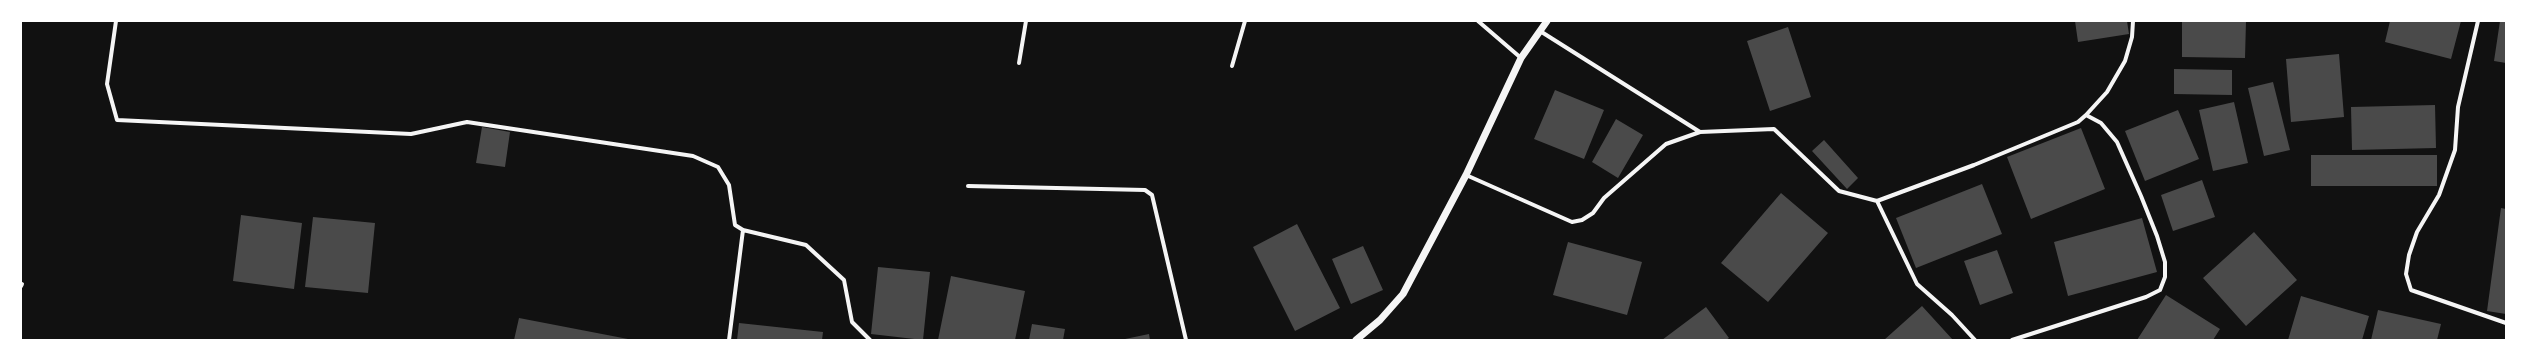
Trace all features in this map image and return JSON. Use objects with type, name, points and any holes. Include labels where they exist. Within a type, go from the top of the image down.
[{"type":"street","points":[[116,21],[107,84],[117,120],[411,134],[467,122],[693,156],[718,167],[729,185],[735,225],[743,230],[806,245],[844,280],[852,322],[870,340]]},
{"type":"street","points":[[1019,63],[1026,21]]},
{"type":"street","points":[[1232,66],[1245,21]]},
{"type":"street","points":[[1478,21],[1521,58]]},
{"type":"street","points":[[1356,340],[1380,320],[1403,294],[1466,175],[1521,58],[1547,21]]},
{"type":"street","points":[[1466,175],[1572,222],[1582,220],[1593,213],[1604,198],[1666,144],[1700,132],[1774,129],[1839,191],[1877,201],[1974,165],[2078,122],[2107,92],[2125,61],[2132,37],[2133,21]]},
{"type":"street","points":[[2478,21],[2458,107],[2455,150],[2439,195],[2418,232],[2409,255],[2406,274],[2410,290],[2506,323]]},
{"type":"street","points":[[1540,31],[1700,132]]},
{"type":"street","points":[[2012,340],[2146,297],[2160,290],[2165,277],[2164,262],[2157,236],[2117,142],[2101,123],[2086,115]]},
{"type":"street","points":[[968,186],[1145,190],[1152,195],[1186,340]]},
{"type":"street","points":[[1877,201],[1917,284],[1952,315],[1975,340]]},
{"type":"street","points":[[729,340],[743,230]]},
{"type":"building","points":[[2075,21],[2127,21],[2129,34],[2078,42]]},
{"type":"building","points":[[2182,21],[2246,21],[2245,58],[2182,57]]},
{"type":"building","points":[[2390,21],[2461,21],[2451,59],[2385,42]]},
{"type":"building","points":[[2500,21],[2506,21],[2506,63],[2494,61]]},
{"type":"building","points":[[1788,27],[1811,97],[1770,111],[1747,41]]},
{"type":"building","points":[[2339,54],[2344,117],[2291,122],[2286,59]]},
{"type":"building","points":[[2174,69],[2232,70],[2232,95],[2174,94]]},
{"type":"building","points":[[2273,82],[2290,150],[2264,156],[2248,88]]},
{"type":"building","points":[[1555,90],[1604,110],[1584,159],[1534,139]]},
{"type":"building","points":[[2234,102],[2248,163],[2213,171],[2199,110]]},
{"type":"building","points":[[2435,105],[2436,148],[2352,150],[2351,107]]},
{"type":"building","points":[[2178,110],[2199,159],[2145,181],[2125,131]]},
{"type":"building","points":[[1616,119],[1643,135],[1618,178],[1592,162]]},
{"type":"building","points":[[482,127],[510,132],[505,167],[476,163]]},
{"type":"building","points":[[2081,128],[2105,189],[2031,219],[2007,157]]},
{"type":"building","points":[[1824,140],[1858,178],[1847,189],[1812,151]]},
{"type":"building","points":[[2311,155],[2437,155],[2437,186],[2311,186]]},
{"type":"building","points":[[2202,180],[2215,217],[2173,231],[2161,195]]},
{"type":"building","points":[[1982,184],[2002,234],[1916,268],[1896,218]]},
{"type":"building","points":[[1781,193],[1828,233],[1768,302],[1721,263]]},
{"type":"building","points":[[2501,208],[2506,209],[2506,314],[2487,311]]},
{"type":"building","points":[[241,215],[302,223],[294,289],[233,281]]},
{"type":"building","points":[[313,217],[375,223],[368,293],[305,287]]},
{"type":"building","points":[[2142,218],[2157,272],[2068,296],[2054,242]]},
{"type":"building","points":[[1297,224],[1340,308],[1295,331],[1253,247]]},
{"type":"building","points":[[2254,232],[2297,280],[2246,326],[2203,278]]},
{"type":"building","points":[[1568,242],[1642,262],[1627,315],[1553,295]]},
{"type":"building","points":[[1363,246],[1383,290],[1351,304],[1332,259]]},
{"type":"building","points":[[1997,250],[2013,293],[1980,305],[1964,261]]},
{"type":"building","points":[[878,267],[930,272],[923,340],[871,334]]},
{"type":"building","points":[[951,276],[1025,291],[1015,340],[938,340]]},
{"type":"building","points":[[2166,295],[2220,329],[2213,340],[2137,340]]},
{"type":"building","points":[[2301,296],[2369,316],[2362,340],[2288,340]]},
{"type":"building","points":[[1922,306],[1953,340],[1884,340]]},
{"type":"building","points":[[1706,307],[1729,338],[1726,340],[1662,340]]},
{"type":"building","points":[[2378,310],[2441,324],[2437,340],[2371,340]]},
{"type":"building","points":[[519,318],[628,339],[628,340],[514,340]]},
{"type":"building","points":[[739,323],[823,332],[822,340],[737,340]]},
{"type":"building","points":[[1032,324],[1065,329],[1063,340],[1029,340]]},
{"type":"building","points":[[1149,334],[1150,340],[1125,340],[1125,339]]}]
